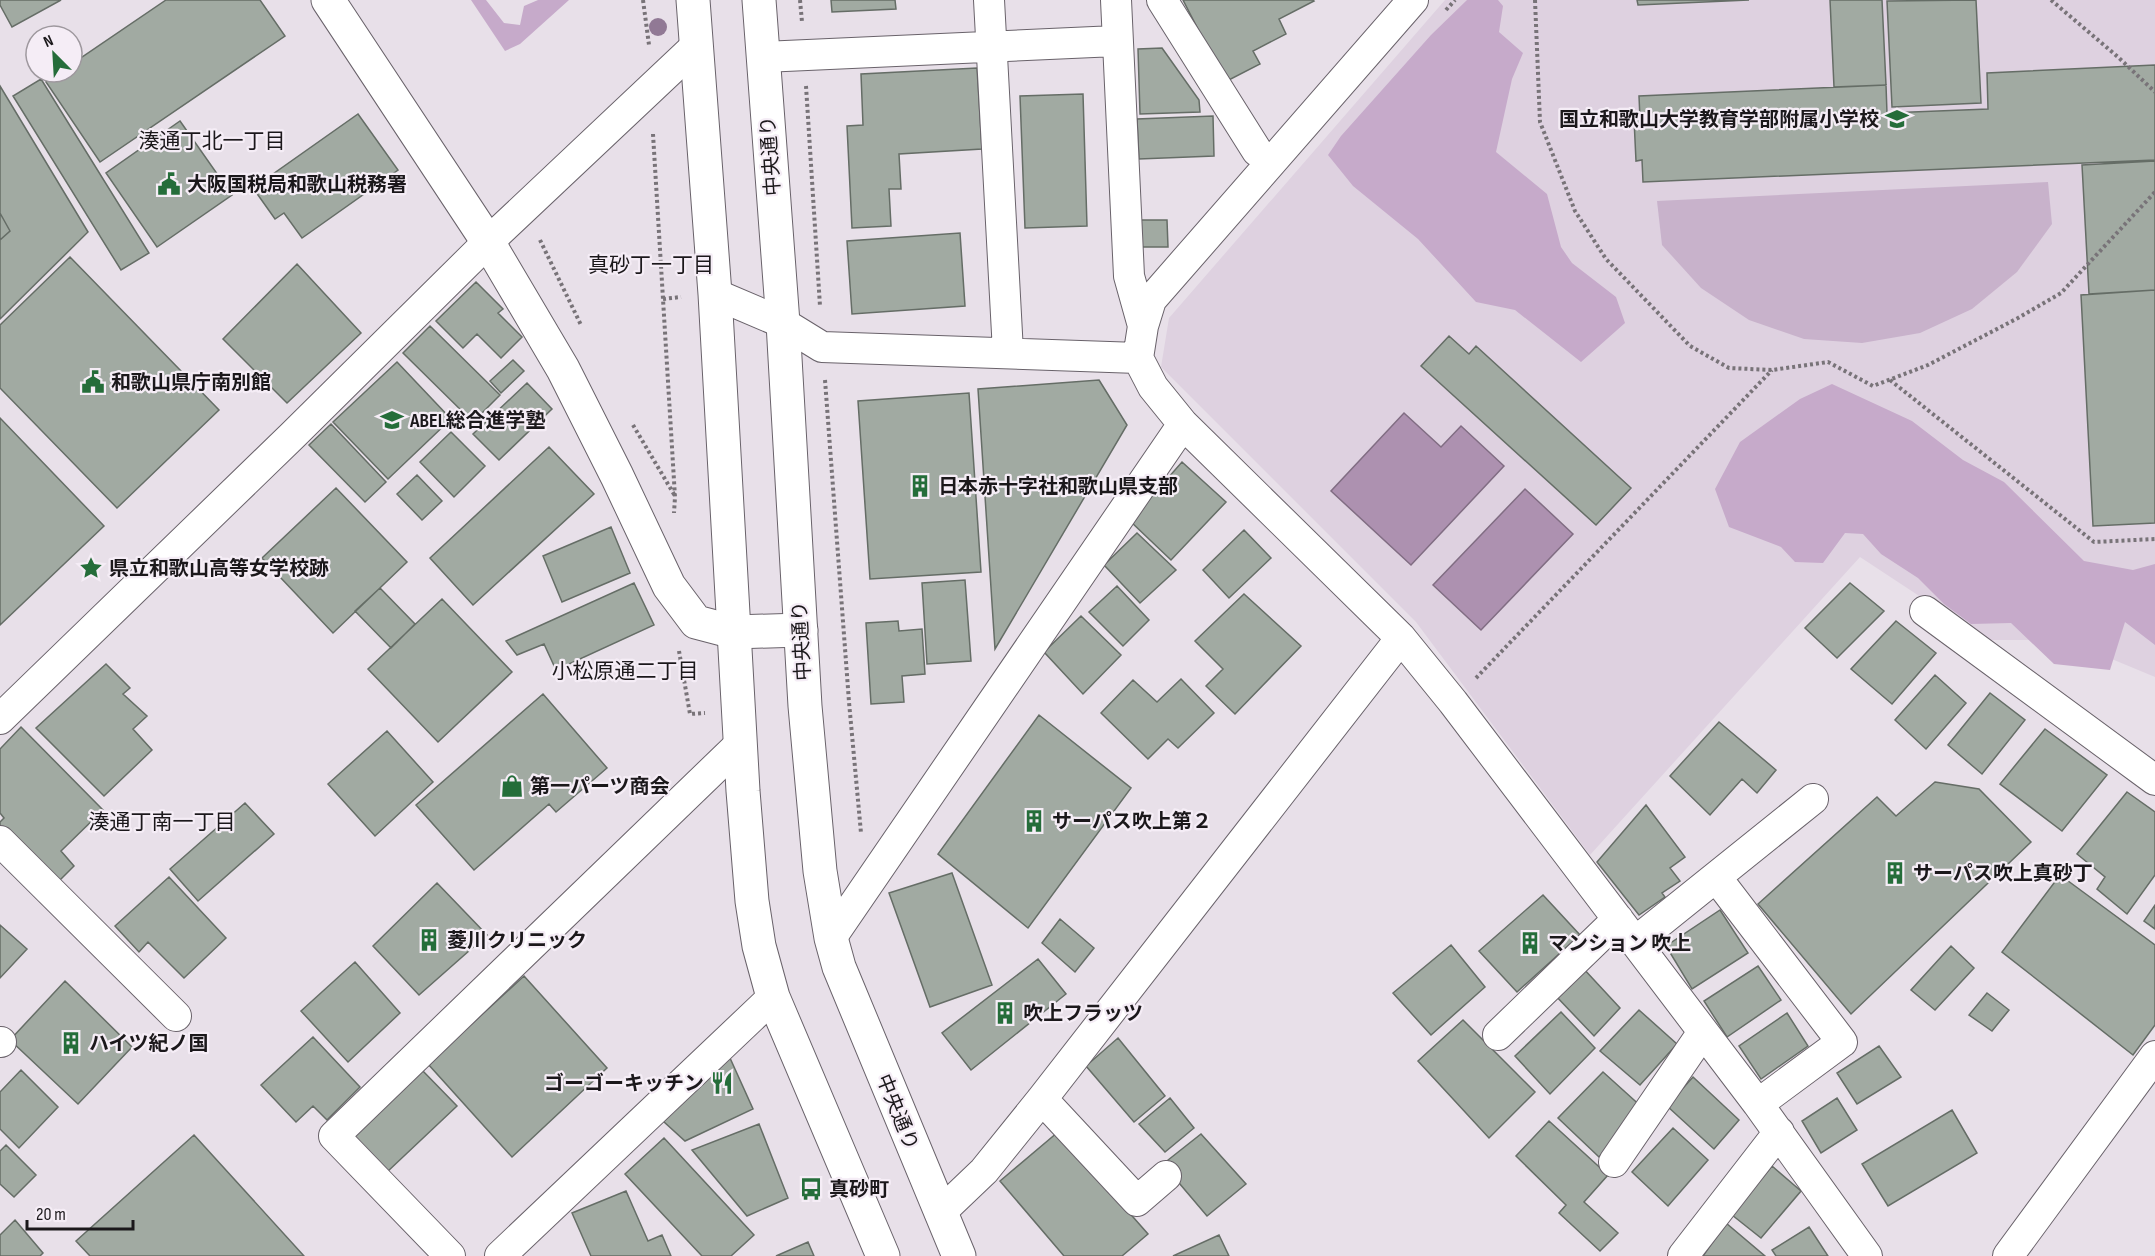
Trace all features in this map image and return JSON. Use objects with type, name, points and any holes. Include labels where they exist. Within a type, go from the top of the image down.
[{"type":"main road","points":[[328,0],[488,242],[563,369],[669,586],[696,622],[735,632],[801,630]]},
{"type":"main road","points":[[693,0],[716,294],[752,901],[759,946],[773,997],[883,1256]]},
{"type":"main road","name":"中央通り","points":[[759,0],[783,323],[801,630],[820,871],[831,938],[839,967],[959,1256]]},
{"type":"street","points":[[989,0],[1008,352]]},
{"type":"street","points":[[1116,0],[1116,40],[1129,276],[1143,326]]},
{"type":"street","points":[[1162,0],[1257,151]]},
{"type":"street","points":[[1413,0],[1151,300],[1143,326],[1138,358],[1153,387],[1183,424],[1401,638],[1453,702],[1758,1104],[1868,1256]]},
{"type":"street","points":[[763,57],[1116,40]]},
{"type":"street","points":[[0,719],[488,242],[696,46]]},
{"type":"street","points":[[716,294],[783,323],[822,347],[1138,358]]},
{"type":"street","points":[[831,938],[1183,424]]},
{"type":"street","points":[[1925,611],[2155,780]]},
{"type":"street","points":[[940,1213],[984,1171],[1042,1099],[1401,638]]},
{"type":"street","points":[[450,1256],[334,1136],[741,744]]},
{"type":"street","points":[[1498,1035],[1627,931],[1716,877],[1813,799]]},
{"type":"street","points":[[0,841],[176,1016]]},
{"type":"street","points":[[1716,877],[1842,1042],[1758,1104]]},
{"type":"street","points":[[505,1254],[773,997]]},
{"type":"street","points":[[1614,1162],[1703,1032]]},
{"type":"street","points":[[2008,1256],[2155,1056]]},
{"type":"street","points":[[1042,1099],[1137,1201],[1166,1176]]},
{"type":"street","points":[[1683,1256],[1779,1132]]},
{"type":"path","points":[[644,0],[650,51],[650,90]]},
{"type":"path","points":[[800,0],[822,347],[859,817],[870,881]]},
{"type":"path","points":[[1535,0],[1540,122],[1575,211],[1606,259],[1690,346],[1729,368],[1772,370],[1828,362],[1873,386],[1928,365],[2018,318],[2061,292],[2155,192]]},
{"type":"path","points":[[2051,0],[2155,92]]},
{"type":"path","points":[[642,136],[653,132],[675,497],[674,519]]},
{"type":"path","points":[[539,238],[583,330]]},
{"type":"path","points":[[1453,702],[1772,370]]},
{"type":"path","points":[[1889,380],[2094,542],[2155,539]]},
{"type":"path","points":[[630,419],[675,497]]},
{"type":"path","points":[[678,644],[690,714]]},
{"type":"shaded area","points":[[471,0],[486,0],[504,23],[520,25],[524,6],[538,0],[569,0],[520,44],[505,51]]},
{"type":"shaded area","points":[[1445,0],[2155,0],[2155,677],[2066,640],[1986,640],[1860,557],[1590,855],[1416,622],[1161,367],[1169,318]]},
{"type":"shaded area","points":[[1467,0],[1498,0],[1503,6],[1499,32],[1523,53],[1512,79],[1496,152],[1547,194],[1561,247],[1572,263],[1616,297],[1625,323],[1581,362],[1515,310],[1476,302],[1418,239],[1353,186],[1328,155],[1341,136],[1431,35]]},
{"type":"shaded area","points":[[2048,182],[2052,224],[2017,272],[1972,309],[1920,333],[1862,343],[1804,339],[1749,320],[1701,288],[1662,245],[1657,201]]},
{"type":"shaded area","points":[[1832,384],[1912,421],[1963,460],[2004,482],[2084,561],[2133,570],[2155,564],[2155,645],[2125,622],[2110,670],[2054,664],[2011,623],[1971,624],[1944,604],[1918,578],[1881,554],[1863,534],[1845,533],[1823,563],[1795,562],[1781,547],[1729,527],[1715,489],[1740,442],[1800,399]]},
{"type":"shaded area","points":[[1404,413],[1441,447],[1461,426],[1504,466],[1411,565],[1331,491]]},
{"type":"shaded area","points":[[1525,489],[1573,534],[1481,630],[1433,585]]},
{"type":"building","points":[[0,0],[61,0],[12,27],[0,5]]},
{"type":"building","points":[[166,0],[260,0],[285,36],[100,162],[47,84],[84,84],[84,56]]},
{"type":"building","points":[[831,0],[895,0],[896,9],[832,12]]},
{"type":"building","points":[[1183,0],[1314,1],[1279,19],[1286,34],[1253,51],[1260,64],[1225,82]]},
{"type":"building","points":[[1637,0],[1749,0],[1638,5]]},
{"type":"building","points":[[1830,0],[1882,0],[1886,85],[1834,87]]},
{"type":"building","points":[[1976,0],[1981,103],[1892,107],[1887,1]]},
{"type":"building","points":[[1162,48],[1199,100],[1200,112],[1140,114],[1138,49]]},
{"type":"building","points":[[2155,65],[2155,160],[1643,182],[1642,160],[1636,161],[1634,119],[1640,119],[1639,96],[1886,85],[1887,113],[1988,109],[1987,73]]},
{"type":"building","points":[[977,68],[982,149],[899,154],[901,189],[889,189],[891,226],[852,228],[847,126],[863,125],[861,74]]},
{"type":"building","points":[[33,84],[44,84],[149,253],[121,270],[13,96]]},
{"type":"building","points":[[0,86],[88,232],[0,319],[0,240],[10,231],[0,213]]},
{"type":"building","points":[[1083,94],[1087,226],[1025,228],[1020,96]]},
{"type":"building","points":[[358,114],[398,170],[302,238],[284,213],[275,219],[253,188]]},
{"type":"building","points":[[1213,116],[1214,156],[1139,159],[1137,119]]},
{"type":"building","name":"大阪国税局和歌山税務署","points":[[180,121],[232,195],[157,247],[106,173]]},
{"type":"building","points":[[2155,161],[2155,290],[2089,294],[2082,165]]},
{"type":"building","points":[[0,213],[10,231],[0,240]]},
{"type":"building","points":[[1137,220],[1167,220],[1168,247],[1136,247]]},
{"type":"building","points":[[960,233],[965,306],[852,314],[847,241]]},
{"type":"building","name":"和歌山県庁南別館","points":[[70,257],[219,410],[117,508],[0,388],[0,325]]},
{"type":"building","points":[[297,264],[361,333],[287,403],[223,339]]},
{"type":"building","points":[[476,282],[503,309],[498,313],[522,337],[501,358],[477,334],[463,348],[436,321]]},
{"type":"building","points":[[2155,290],[2155,523],[2093,526],[2081,295]]},
{"type":"building","points":[[430,326],[500,395],[473,422],[403,353]]},
{"type":"building","points":[[1449,336],[1469,354],[1476,346],[1631,488],[1596,525],[1421,366]]},
{"type":"building","points":[[513,360],[524,371],[501,393],[490,381]]},
{"type":"building","name":"ABEL総合進学塾","points":[[397,362],[451,419],[388,479],[333,422]]},
{"type":"building","points":[[1099,380],[1127,425],[995,649],[978,389]]},
{"type":"building","points":[[527,383],[552,409],[499,460],[473,434]]},
{"type":"building","name":"日本赤十字社和歌山県支部","points":[[969,393],[981,572],[870,579],[858,401]]},
{"type":"building","points":[[0,418],[104,526],[0,625]]},
{"type":"building","points":[[331,424],[386,482],[365,502],[309,445]]},
{"type":"building","points":[[451,432],[485,466],[454,497],[420,462]]},
{"type":"building","points":[[549,447],[594,494],[473,605],[430,558]]},
{"type":"building","points":[[1182,462],[1226,502],[1171,560],[1130,521]]},
{"type":"building","points":[[417,475],[442,501],[422,520],[397,494]]},
{"type":"building","points":[[336,488],[407,562],[333,633],[262,558]]},
{"type":"building","points":[[611,527],[630,573],[562,602],[543,556]]},
{"type":"building","points":[[1244,530],[1271,558],[1229,598],[1203,570]]},
{"type":"building","points":[[1137,533],[1176,570],[1140,603],[1104,565]]},
{"type":"building","points":[[965,580],[971,661],[927,664],[922,583]]},
{"type":"building","points":[[634,583],[654,625],[556,670],[544,644],[517,655],[506,641]]},
{"type":"building","points":[[1850,583],[1884,611],[1837,658],[1805,628]]},
{"type":"building","points":[[1117,586],[1149,620],[1123,646],[1089,612]]},
{"type":"building","points":[[380,588],[415,624],[391,648],[355,611]]},
{"type":"building","points":[[1244,594],[1301,646],[1235,714],[1206,686],[1223,669],[1195,641]]},
{"type":"building","points":[[442,599],[512,672],[438,742],[368,669]]},
{"type":"building","points":[[1081,616],[1121,655],[1083,694],[1044,652]]},
{"type":"building","points":[[898,621],[899,631],[922,629],[925,674],[902,676],[904,702],[871,704],[866,623]]},
{"type":"building","points":[[1896,621],[1936,653],[1892,704],[1851,669]]},
{"type":"building","points":[[106,664],[130,688],[123,694],[147,716],[133,729],[152,750],[104,796],[36,728]]},
{"type":"building","points":[[1935,675],[1966,703],[1926,749],[1895,720]]},
{"type":"building","points":[[1181,679],[1214,713],[1178,748],[1168,739],[1148,759],[1101,713],[1133,680],[1157,702]]},
{"type":"building","points":[[1990,693],[2025,720],[1982,774],[1948,745]]},
{"type":"building","name":"第一パーツ商会","points":[[543,694],[607,768],[556,812],[549,804],[474,870],[416,805]]},
{"type":"building","name":"サーパス吹上第２","points":[[1039,715],[1131,788],[1028,928],[938,854]]},
{"type":"building","points":[[1719,722],[1776,770],[1757,793],[1742,779],[1710,815],[1670,776]]},
{"type":"building","points":[[21,727],[103,810],[61,851],[74,866],[57,883],[0,826],[4,818],[0,813],[0,749]]},
{"type":"building","points":[[2045,729],[2107,775],[2062,831],[2000,784]]},
{"type":"building","points":[[387,731],[433,782],[375,836],[328,784]]},
{"type":"building","name":"サーパス吹上真砂丁","points":[[1935,782],[1979,789],[2031,842],[1851,1014],[1758,904],[1877,797],[1896,816]]},
{"type":"building","points":[[2127,792],[2155,812],[2155,875],[2127,914],[2097,889],[2105,877],[2077,854]]},
{"type":"building","points":[[245,803],[274,834],[198,901],[170,869]]},
{"type":"building","points":[[1646,805],[1685,857],[1670,868],[1680,881],[1662,893],[1665,897],[1639,915],[1597,862]]},
{"type":"building","points":[[952,873],[992,985],[930,1007],[889,893]]},
{"type":"building","points":[[2060,875],[2155,945],[2155,1025],[2133,1055],[2002,952]]},
{"type":"building","points":[[169,877],[226,938],[184,978],[148,942],[139,952],[115,926]]},
{"type":"building","name":"菱川クリニック","points":[[437,883],[487,935],[419,995],[373,946]]},
{"type":"building","name":"マンション 吹上","points":[[1543,895],[1580,935],[1517,992],[1479,951]]},
{"type":"building","points":[[2155,905],[2155,929],[2144,921]]},
{"type":"building","points":[[1720,910],[1748,953],[1692,989],[1666,946]]},
{"type":"building","points":[[1060,919],[1094,948],[1075,972],[1042,943]]},
{"type":"building","points":[[0,925],[27,949],[0,978]]},
{"type":"building","points":[[1451,945],[1485,987],[1431,1035],[1393,993]]},
{"type":"building","points":[[1951,946],[1974,968],[1935,1010],[1911,990]]},
{"type":"building","name":"吹上フラッツ","points":[[1038,959],[1066,994],[971,1070],[942,1033]]},
{"type":"building","points":[[355,962],[400,1013],[348,1062],[301,1011]]},
{"type":"building","points":[[1758,966],[1781,1000],[1727,1037],[1704,1001]]},
{"type":"building","points":[[1582,967],[1620,1008],[1594,1036],[1554,994]]},
{"type":"building","points":[[524,976],[607,1068],[512,1157],[428,1064]]},
{"type":"building","name":"ハイツ紀ノ国","points":[[65,981],[132,1047],[78,1104],[10,1040]]},
{"type":"building","points":[[1987,993],[2009,1010],[1992,1031],[1969,1015]]},
{"type":"building","points":[[1639,1010],[1677,1044],[1640,1085],[1600,1051]]},
{"type":"building","points":[[1561,1012],[1595,1048],[1550,1094],[1515,1056]]},
{"type":"building","points":[[1787,1013],[1808,1046],[1761,1079],[1739,1046]]},
{"type":"building","points":[[1463,1020],[1535,1092],[1489,1138],[1418,1061]]},
{"type":"building","points":[[313,1037],[360,1087],[327,1120],[313,1106],[296,1122],[261,1085]]},
{"type":"building","points":[[1118,1038],[1165,1096],[1134,1122],[1086,1066]]},
{"type":"building","points":[[1879,1046],[1901,1077],[1857,1104],[1837,1073]]},
{"type":"building","name":"ゴーゴーキッチン","points":[[730,1058],[753,1109],[685,1141],[663,1121]]},
{"type":"building","points":[[421,1069],[457,1106],[386,1173],[351,1135]]},
{"type":"building","points":[[21,1070],[58,1107],[19,1148],[0,1129],[0,1092]]},
{"type":"building","points":[[1603,1072],[1644,1109],[1599,1157],[1558,1118]]},
{"type":"building","points":[[1693,1077],[1739,1120],[1714,1149],[1667,1106]]},
{"type":"building","points":[[1170,1098],[1194,1128],[1165,1152],[1139,1124]]},
{"type":"building","points":[[1837,1098],[1857,1130],[1821,1153],[1802,1121]]},
{"type":"building","points":[[1952,1110],[1977,1153],[1888,1206],[1862,1164]]},
{"type":"building","points":[[1549,1121],[1608,1175],[1584,1202],[1618,1233],[1600,1251],[1559,1213],[1566,1205],[1516,1156]]},
{"type":"building","points":[[759,1124],[788,1198],[747,1216],[692,1150]]},
{"type":"building","points":[[1673,1128],[1708,1160],[1668,1206],[1632,1172]]},
{"type":"building","points":[[1058,1132],[1148,1234],[1122,1256],[1064,1256],[1000,1181]]},
{"type":"building","points":[[1201,1134],[1246,1184],[1207,1216],[1163,1164]]},
{"type":"building","points":[[194,1135],[304,1256],[90,1256],[76,1241]]},
{"type":"building","points":[[664,1138],[754,1235],[731,1256],[702,1256],[625,1174]]},
{"type":"building","points":[[6,1145],[36,1175],[14,1197],[0,1184],[0,1151]]},
{"type":"building","points":[[1772,1166],[1801,1191],[1761,1238],[1732,1215]]},
{"type":"building","points":[[626,1191],[648,1241],[662,1235],[671,1256],[591,1256],[572,1213]]},
{"type":"building","points":[[15,1220],[43,1253],[40,1256],[0,1256],[0,1235]]},
{"type":"building","points":[[1726,1223],[1765,1256],[1703,1256]]},
{"type":"building","points":[[1809,1227],[1828,1256],[1776,1256],[1772,1250]]},
{"type":"building","points":[[1219,1235],[1229,1256],[1173,1256]]},
{"type":"building","points":[[808,1242],[814,1256],[776,1256]]},
{"type":"place","name":"国立和歌山大学教育学部附属小学校","points":[[1897,119]]},
{"type":"place","name":"大阪国税局和歌山税務署","points":[[169,184]]},
{"type":"place","name":"和歌山県庁南別館","points":[[93,382]]},
{"type":"place","name":"ABEL総合進学塾","points":[[392,420]]},
{"type":"place","name":"日本赤十字社和歌山県支部","points":[[920,486]]},
{"type":"place","name":"県立和歌山高等女学校跡","points":[[91,568]]},
{"type":"place","name":"第一パーツ商会","points":[[512,786]]},
{"type":"place","name":"サーパス吹上第２","points":[[1034,821]]},
{"type":"place","name":"サーパス吹上真砂丁","points":[[1895,873]]},
{"type":"place","name":"菱川クリニック","points":[[429,940]]},
{"type":"place","name":"マンション 吹上","points":[[1530,943]]},
{"type":"place","name":"吹上フラッツ","points":[[1005,1013]]},
{"type":"place","name":"ハイツ紀ノ国","points":[[71,1043]]},
{"type":"place","name":"ゴーゴーキッチン","points":[[722,1083]]},
{"type":"place","name":"真砂町","points":[[811,1189]]},
{"type":"district","name":"湊通丁北一丁目","points":[[212,141]]},
{"type":"district","name":"真砂丁一丁目","points":[[651,265]]},
{"type":"district","name":"小松原通二丁目","points":[[625,671]]},
{"type":"district","name":"湊通丁南一丁目","points":[[162,822]]}]
